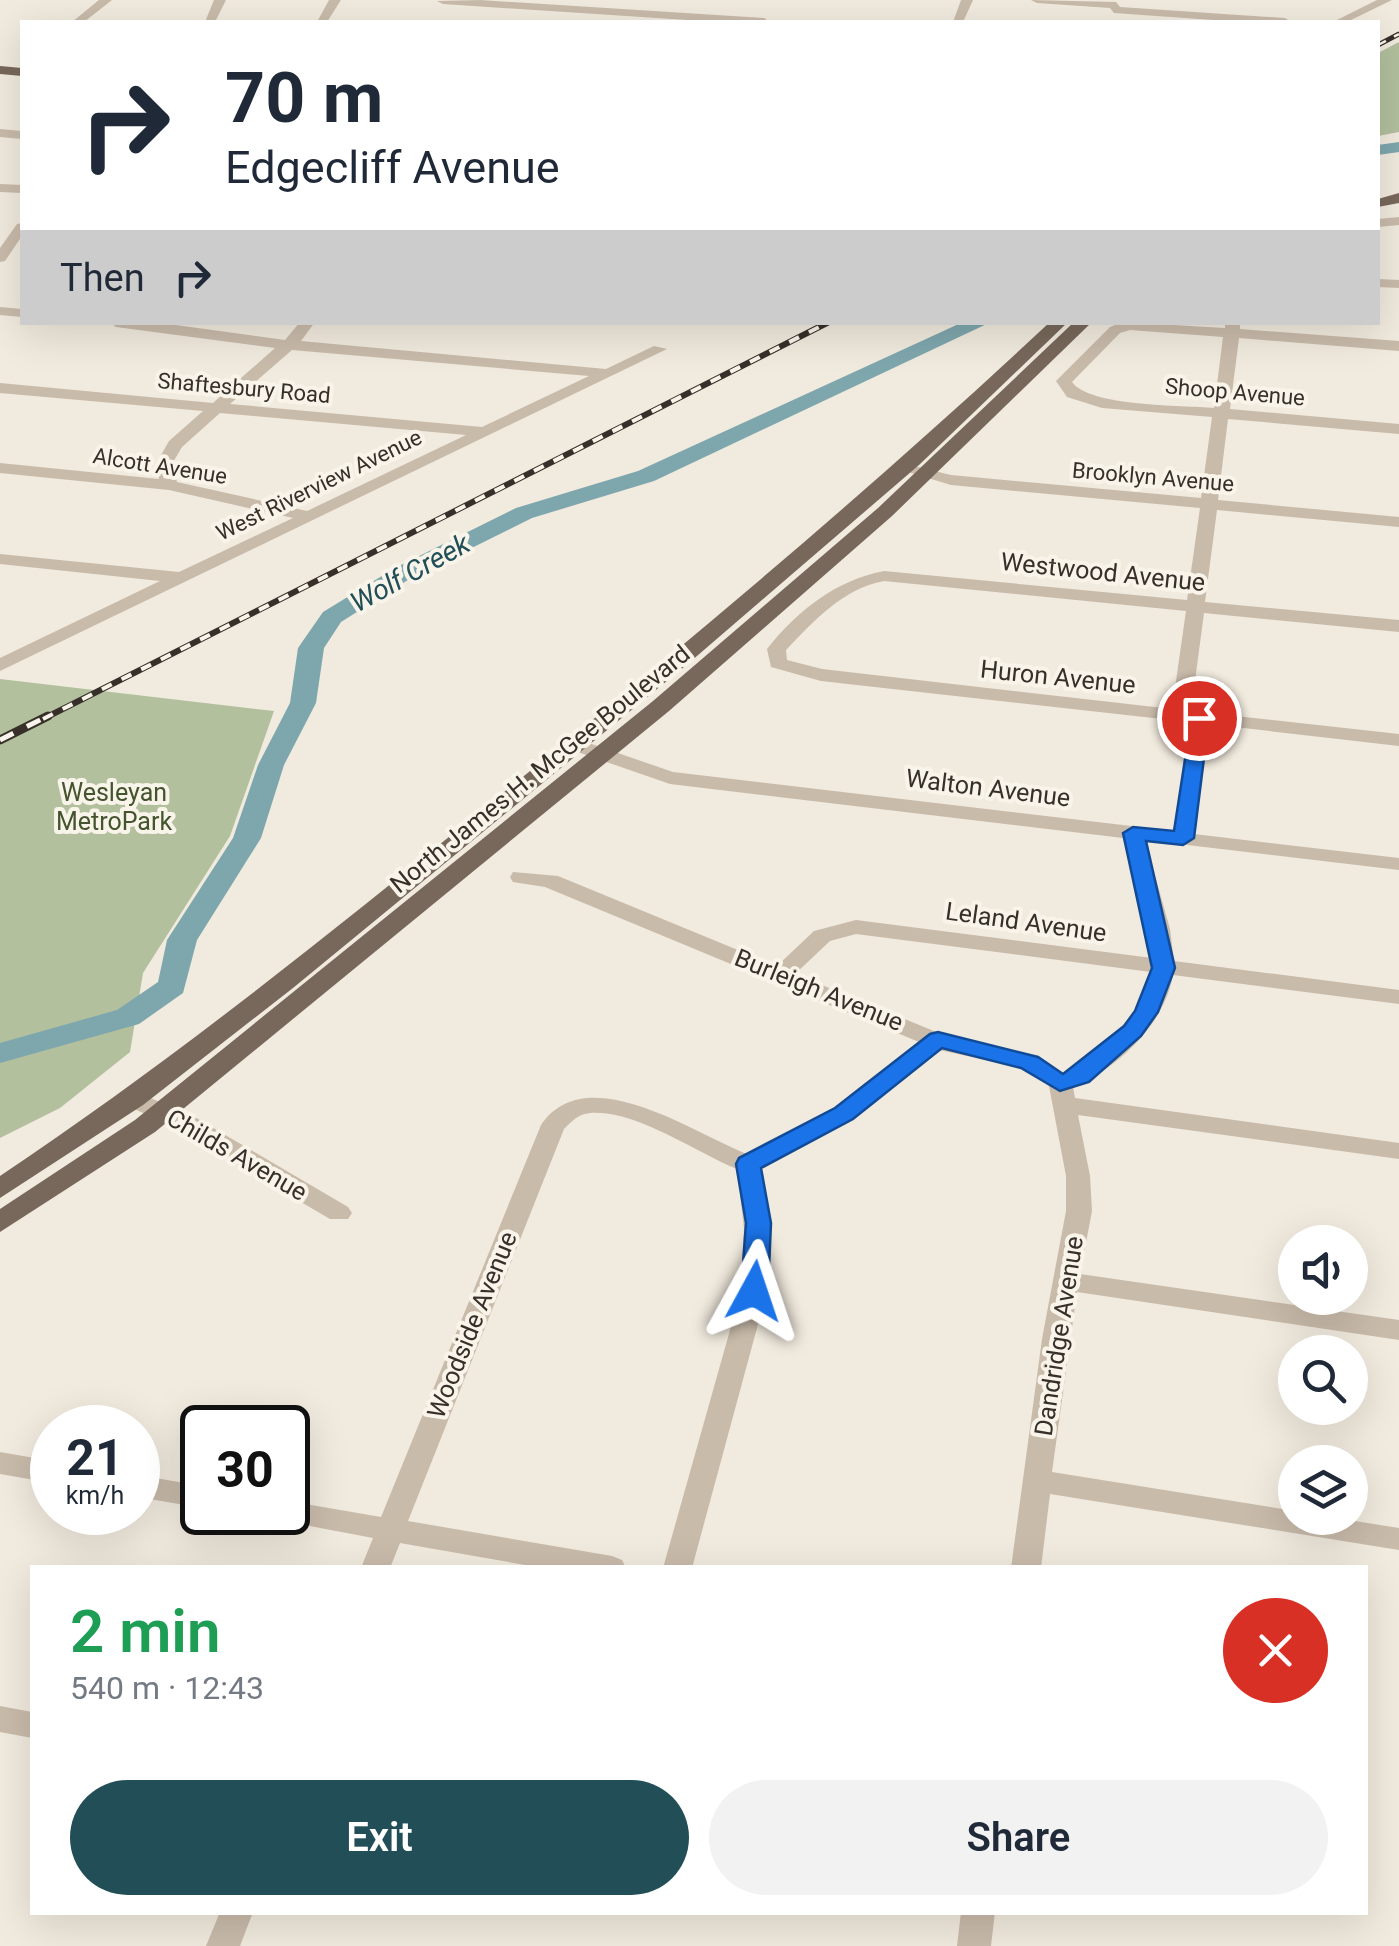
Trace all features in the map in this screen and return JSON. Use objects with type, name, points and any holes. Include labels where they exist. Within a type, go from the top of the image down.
[{"type":"main road","name":"North James H. McGee Boulevard","points":[[0,1222],[162,1112],[788,598],[1057,325]]},
{"type":"main road","name":"North James H. McGee Boulevard","points":[[0,1189],[134,1099],[914,471],[1081,325]]},
{"type":"street","points":[[80,20],[106,0]]},
{"type":"street","points":[[1037,0],[1259,20]]},
{"type":"street","points":[[1343,20],[1386,0]]},
{"type":"street","points":[[749,20],[760,3]]},
{"type":"street","points":[[440,5],[712,20]]},
{"type":"street","points":[[440,5],[673,20]]},
{"type":"street","points":[[139,325],[289,345],[608,374]]},
{"type":"street","points":[[168,485],[164,464],[168,453],[289,345],[306,325]]},
{"type":"street","name":"Shoop Avenue","points":[[1231,328],[1127,326],[1115,330],[1066,376],[1064,385],[1070,392],[1102,403],[1399,429]]},
{"type":"street","points":[[1183,838],[1195,606],[1231,328],[1399,346]]},
{"type":"street","name":"West Riverview Avenue","points":[[2,662],[659,349]]},
{"type":"street","name":"Shaftesbury Road","points":[[0,388],[485,433]]},
{"type":"street","name":"Alcott Avenue","points":[[0,468],[168,485],[312,517]]},
{"type":"street","name":"Brooklyn Avenue","points":[[914,471],[1399,522]]},
{"type":"street","points":[[0,559],[185,578]]},
{"type":"street","name":"Westwood Avenue","points":[[813,614],[848,584],[884,576],[1399,626]]},
{"type":"street","name":"Huron Avenue","points":[[813,614],[776,649],[778,663],[821,676],[1399,740]]},
{"type":"street","name":"Walton Avenue","points":[[576,745],[670,778],[1399,864]]},
{"type":"street","points":[[1062,1094],[1132,1031],[1146,1012],[1164,968],[1133,833]]},
{"type":"street","name":"Burleigh Avenue","points":[[522,877],[550,882],[938,1039],[1030,1062],[1062,1094],[1399,1151]]},
{"type":"street","name":"Leland Avenue","points":[[781,974],[822,936],[856,927],[1399,997]]},
{"type":"street","points":[[678,1565],[754,1291],[758,1223],[748,1164],[844,1113],[938,1039]]},
{"type":"street","name":"Dandridge Avenue","points":[[1026,1565],[1055,1339],[1080,1194],[1062,1094]]},
{"type":"street","name":"Childs Avenue","points":[[134,1099],[339,1213]]},
{"type":"street","name":"Woodside Avenue","points":[[376,1565],[553,1125],[574,1104],[590,1101],[616,1106],[748,1164]]},
{"type":"street","points":[[1068,1281],[1399,1330]]},
{"type":"street","points":[[0,1463],[30,1468]]},
{"type":"street","points":[[1039,1481],[1399,1539]]},
{"type":"street","points":[[310,1516],[594,1565]]},
{"type":"street","points":[[0,1719],[30,1726]]},
{"type":"street","points":[[223,1946],[236,1915]]},
{"type":"street","points":[[974,1946],[978,1915]]},
{"type":"green space","points":[[1399,42],[1399,132],[1380,136],[1380,52]]},
{"type":"green space","name":"Wesleyan MetroPark","points":[[0,679],[274,711],[230,836],[143,973],[130,1052],[60,1108],[0,1138]]},
{"type":"waterway","name":"Wolf Creek","points":[[1380,150],[1399,147]]},
{"type":"waterway","name":"Wolf Creek","points":[[0,1053],[128,1017],[172,986],[182,940],[247,838],[271,765],[303,703],[311,648],[332,617],[403,573],[524,513],[646,476],[974,325]]},
{"type":"railway","points":[[1380,44],[1399,34]]},
{"type":"railway","points":[[43,719],[823,325]]},
{"type":"railway","points":[[0,740],[48,716]]},
{"type":"route","points":[[754,1291],[758,1223],[748,1164],[844,1113],[938,1039],[945,1044],[1030,1062],[1060,1083],[1080,1077],[1132,1031],[1146,1012],[1164,968],[1133,833],[1183,838],[1199,718]]}]
